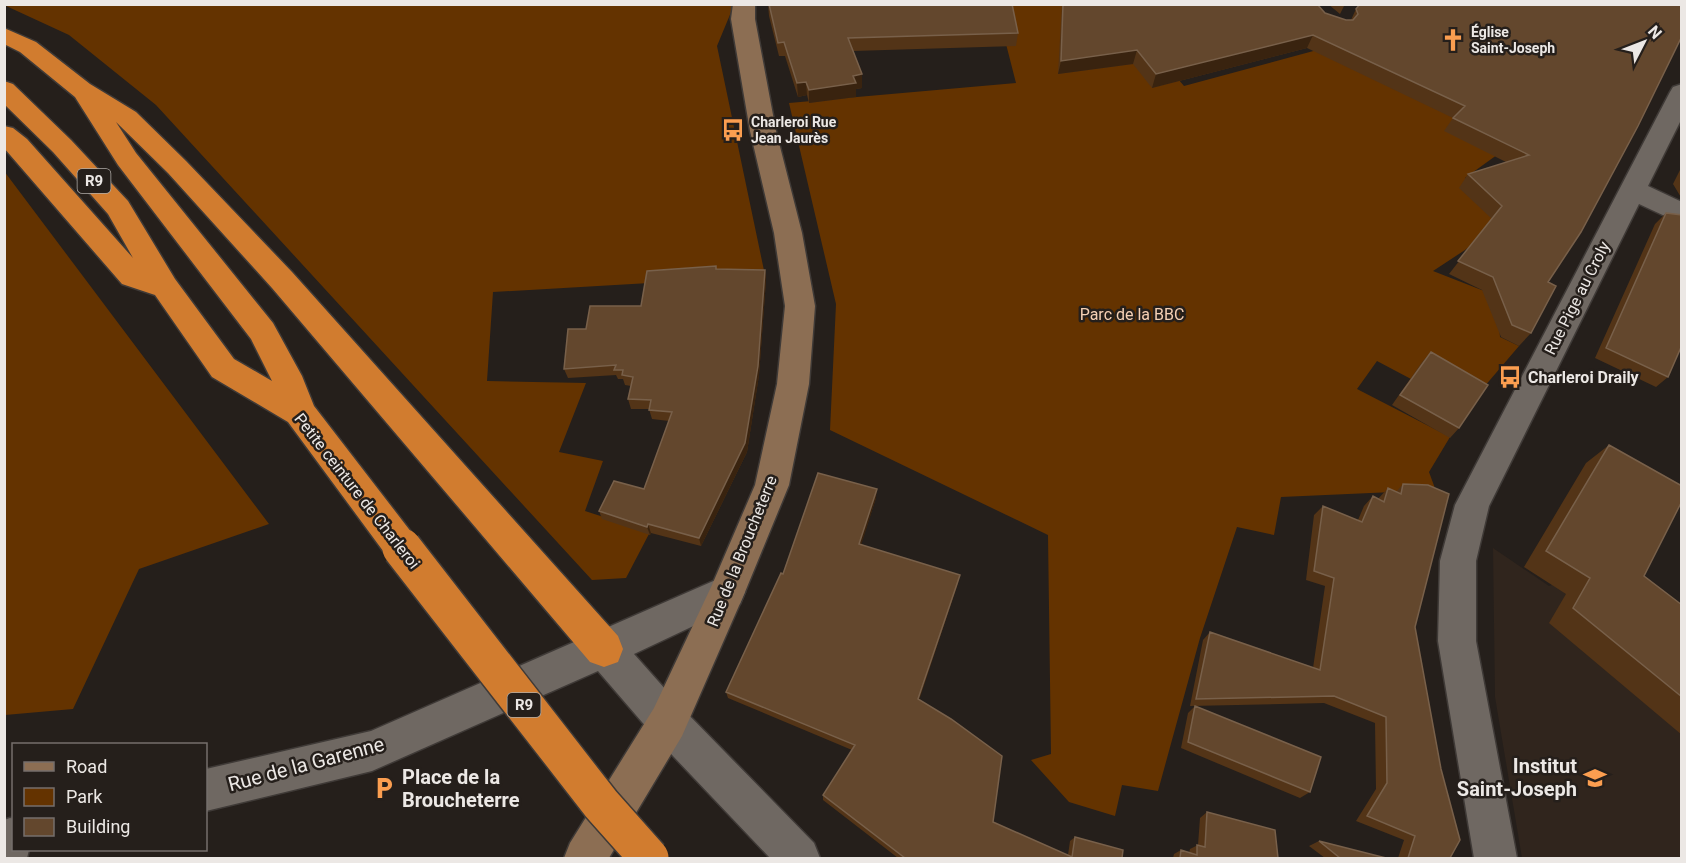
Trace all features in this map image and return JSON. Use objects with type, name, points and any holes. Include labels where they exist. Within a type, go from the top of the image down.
[{"type":"highway","points":[[4,35],[28,47],[81,89],[127,118],[177,167],[282,280],[604,649]]},
{"type":"highway","name":"Petite ceinture de Charleroi","points":[[4,89],[54,138],[118,208],[165,287],[223,368],[300,413],[594,795],[649,858]]},
{"type":"highway","points":[[81,89],[127,159],[262,331],[286,376],[300,413]]},
{"type":"highway","points":[[4,134],[18,146],[132,276],[165,287]]},
{"type":"main road","name":"Rue de la Broucheterre","points":[[585,858],[668,722],[727,592],[772,485],[793,384],[800,306],[788,233],[761,120],[743,19],[744,4]]},
{"type":"street","name":"Rue Pige au Croly","points":[[1495,858],[1457,641],[1458,561],[1472,505],[1682,92]]},
{"type":"street","points":[[1632,190],[1682,214]]},
{"type":"street","name":"Rue de la Garenne","points":[[207,790],[372,751],[727,592]]},
{"type":"street","points":[[604,649],[668,722],[799,858]]},
{"type":"shaded area","name":"Institut Saint-Joseph","points":[[1493,548],[1549,586],[1569,579],[1681,668],[1681,858],[1522,858],[1495,697]]},
{"type":"green space","name":"Parc de la BBC","points":[[1114,4],[1184,86],[1354,40],[1484,111],[1501,152],[1465,178],[1520,206],[1465,250],[1433,271],[1497,296],[1500,337],[1519,346],[1478,394],[1411,379],[1377,361],[1357,389],[1450,437],[1429,472],[1440,502],[1393,492],[1281,497],[1274,535],[1237,527],[1200,638],[1158,791],[1122,785],[1115,816],[1069,802],[1031,760],[1051,754],[1048,535],[830,430],[836,304],[789,103],[1016,83],[996,5]]},
{"type":"green space","points":[[4,5],[734,5],[717,46],[766,280],[718,279],[493,292],[487,381],[586,383],[559,452],[603,461],[585,511],[650,532],[626,578],[592,580],[156,105],[69,35]]},
{"type":"green space","points":[[4,171],[269,524],[139,569],[73,709],[5,715]]},
{"type":"building","points":[[769,4],[1012,4],[1018,33],[848,38],[862,74],[853,76],[856,83],[809,90],[806,82],[797,83],[784,42],[778,43]]},
{"type":"building","points":[[1063,4],[1317,4],[1325,13],[1353,20],[1358,14],[1356,9],[1360,4],[1682,4],[1682,36],[1638,126],[1581,232],[1548,282],[1556,286],[1531,333],[1512,325],[1493,277],[1458,261],[1502,206],[1468,174],[1529,155],[1453,118],[1465,106],[1313,35],[1156,74],[1137,50],[1061,61]]},
{"type":"building","points":[[1666,213],[1682,215],[1682,345],[1668,377],[1606,348]]},
{"type":"building","points":[[716,266],[716,269],[765,270],[758,366],[745,443],[699,538],[648,524],[647,527],[599,511],[614,481],[644,489],[672,412],[649,410],[651,400],[628,399],[633,377],[622,375],[623,370],[614,370],[616,365],[564,369],[568,329],[586,329],[590,306],[641,306],[647,271]]},
{"type":"building","points":[[1431,352],[1488,385],[1459,428],[1400,395]]},
{"type":"building","points":[[1609,445],[1682,486],[1682,501],[1644,576],[1682,605],[1682,697],[1573,608],[1590,578],[1546,551]]},
{"type":"building","points":[[818,473],[877,489],[859,544],[960,575],[918,699],[951,719],[1002,756],[993,822],[1072,857],[1075,837],[1123,850],[1122,858],[905,858],[823,795],[855,745],[726,692],[781,573],[783,574]]},
{"type":"building","points":[[1403,484],[1428,485],[1449,494],[1415,627],[1441,769],[1460,840],[1450,858],[1408,858],[1415,836],[1367,816],[1387,783],[1386,717],[1334,696],[1196,699],[1210,632],[1320,670],[1334,578],[1314,571],[1323,506],[1362,522],[1373,496],[1384,502],[1388,488],[1401,494]]},
{"type":"building","points":[[1195,706],[1321,757],[1310,792],[1188,742]]},
{"type":"building","points":[[1207,812],[1275,830],[1278,858],[1180,858],[1181,850],[1197,855],[1197,845],[1205,847]]},
{"type":"building","points":[[1319,841],[1386,858],[1340,858]]},
{"type":"place","name":"Église Saint-Joseph","points":[[1453,40]]},
{"type":"place","name":"Charleroi Rue Jean Jaurès","points":[[733,130]]},
{"type":"place","name":"Charleroi Draily","points":[[1510,377]]},
{"type":"place","name":"Institut Saint-Joseph","points":[[1595,778]]},
{"type":"place","name":"Place de la Broucheterre","points":[[384,788]]}]
